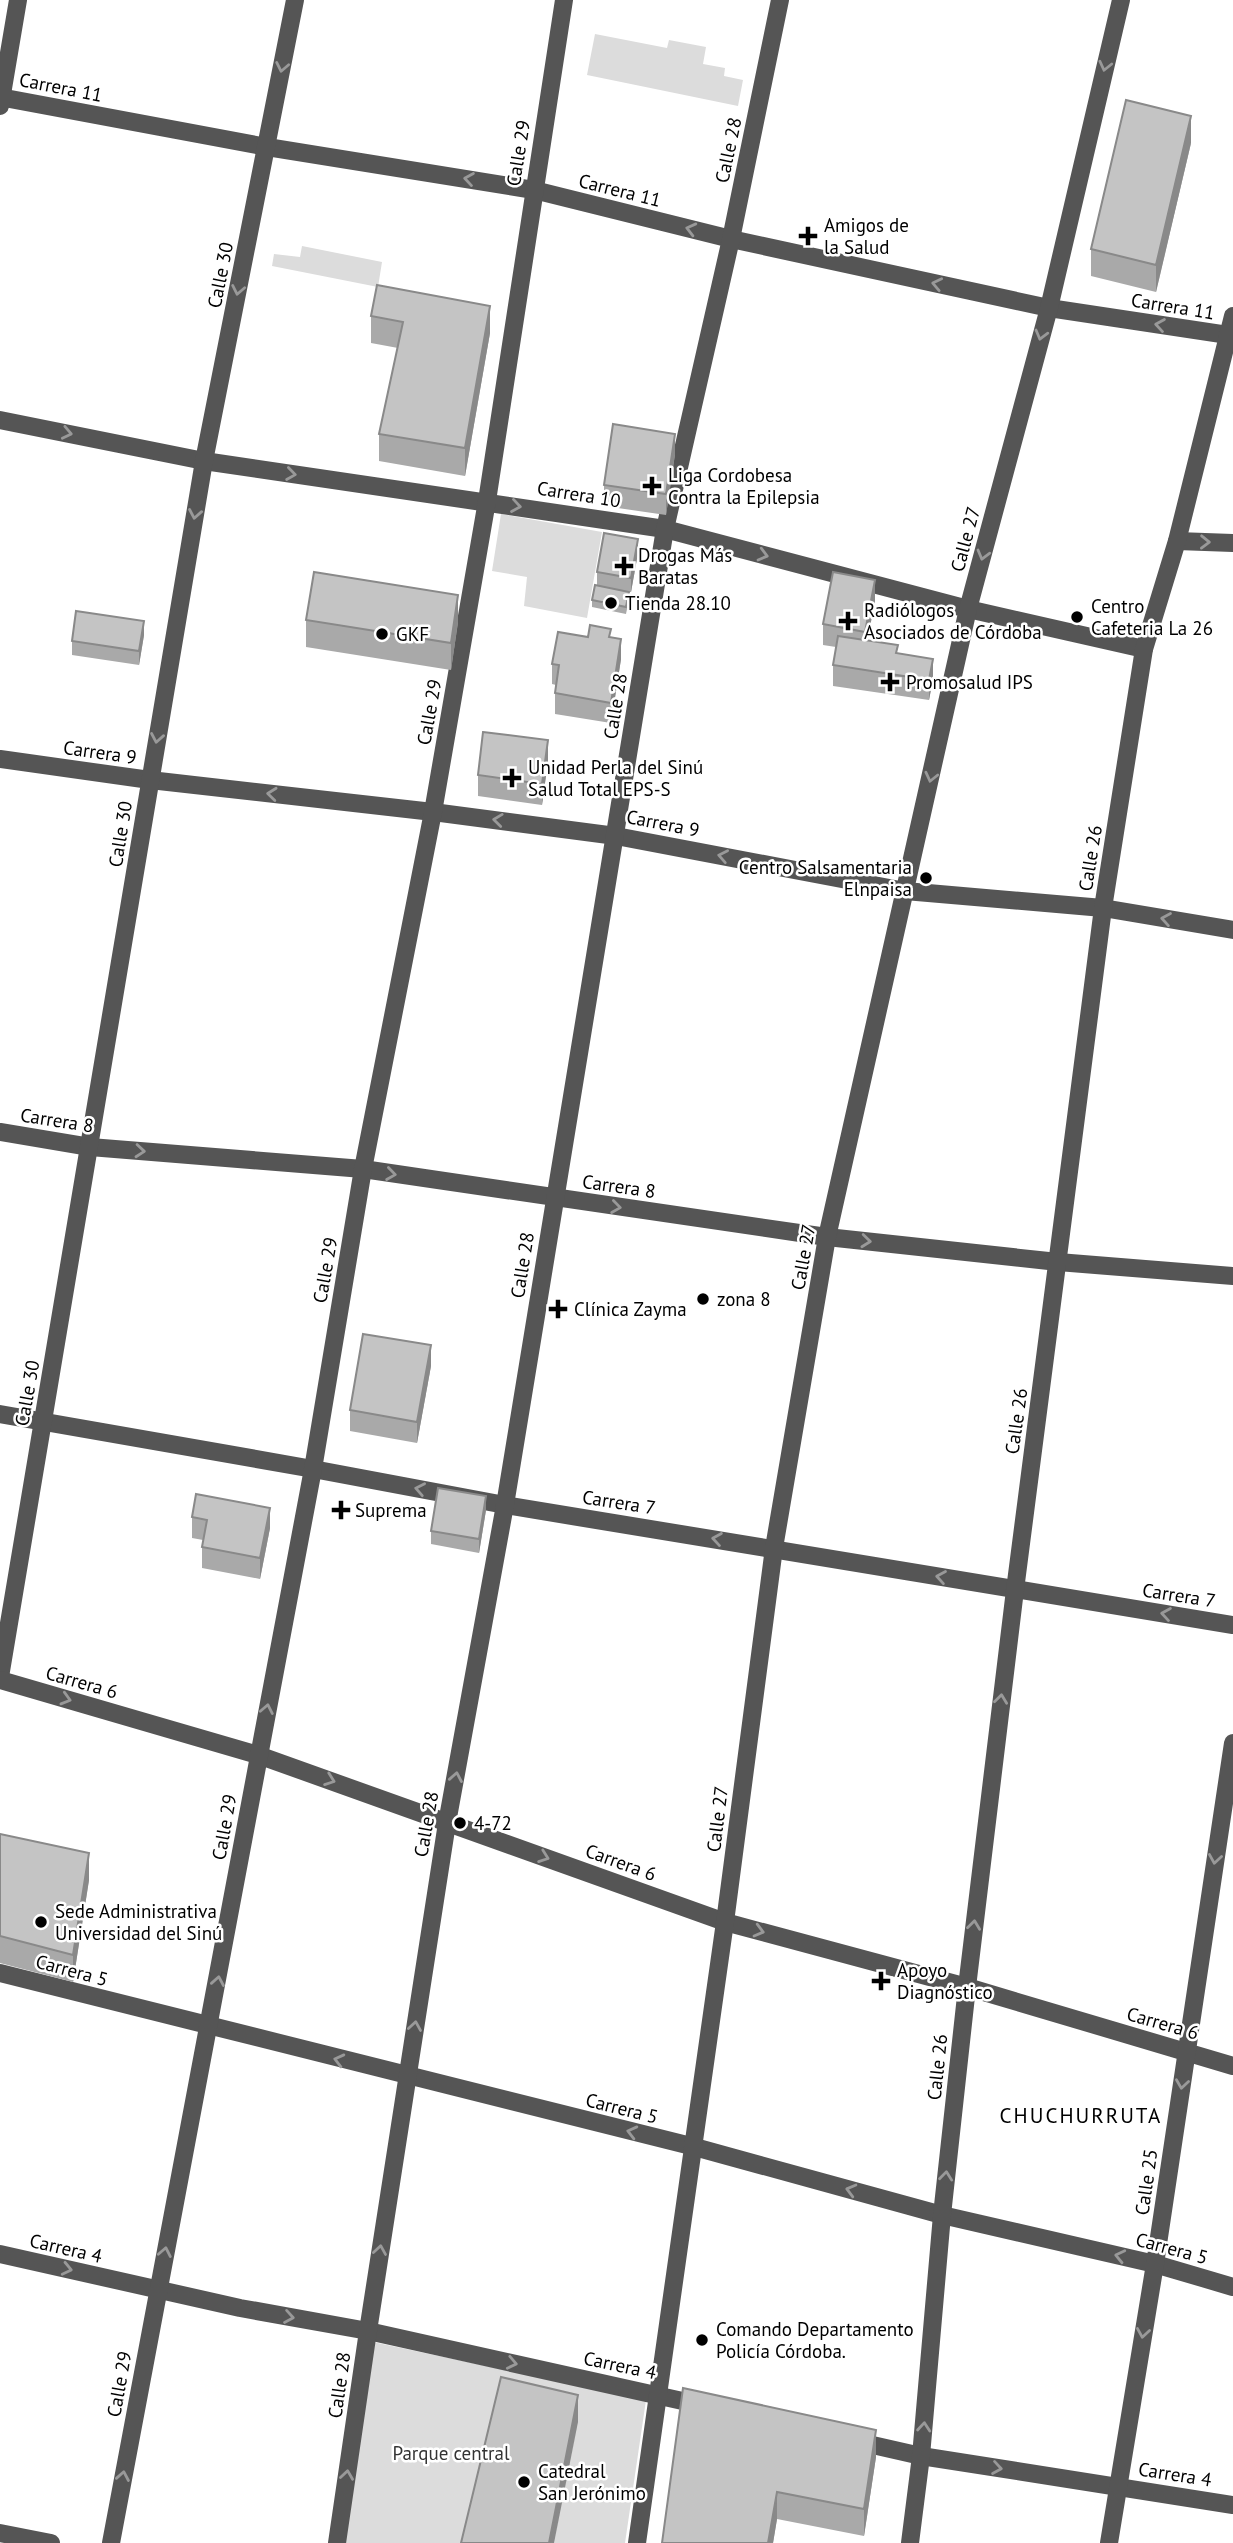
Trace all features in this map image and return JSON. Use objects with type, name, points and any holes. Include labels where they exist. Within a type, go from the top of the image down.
[{"type":"street","points":[[1,100],[18,0]]},
{"type":"street","name":"Calle 30","points":[[0,1678],[204,461],[295,0]]},
{"type":"street","name":"Calle 29","points":[[111,2543],[313,1469],[363,1169],[433,812],[487,502],[564,0]]},
{"type":"street","name":"Calle 28","points":[[337,2543],[447,1822],[505,1505],[665,529],[731,239],[780,0]]},
{"type":"street","name":"Calle 27","points":[[637,2543],[691,2146],[725,1922],[774,1548],[827,1237],[968,609],[1049,308],[1121,0]]},
{"type":"street","name":"Carrera 11","points":[[1,100],[534,190],[731,239],[1049,308],[1228,335]]},
{"type":"street","name":"Calle 26","points":[[910,2543],[967,1987],[1014,1590],[1103,908],[1144,649],[1177,541],[1233,316]]},
{"type":"street","name":"Carrera 10","points":[[0,419],[204,461],[665,529],[968,609],[1144,649]]},
{"type":"street","points":[[1177,541],[1233,543]]},
{"type":"street","name":"Carrera 9","points":[[0,759],[150,780],[616,836],[905,891],[1103,908],[1233,930]]},
{"type":"street","name":"Carrera 8","points":[[0,1132],[90,1147],[363,1169],[827,1237],[1058,1262],[1233,1276]]},
{"type":"street","name":"Carrera 7","points":[[0,1414],[505,1505],[1233,1625]]},
{"type":"street","name":"Carrera 6","points":[[0,1678],[258,1755],[725,1922],[967,1987],[1233,2066]]},
{"type":"street","name":"Calle 25","points":[[1110,2543],[1233,1743]]},
{"type":"street","name":"Carrera 5","points":[[0,1973],[691,2146],[942,2215],[1155,2264],[1233,2287]]},
{"type":"street","name":"Carrera 4","points":[[0,2254],[240,2308],[368,2331],[724,2410]]},
{"type":"street","name":"Carrera 4","points":[[831,2436],[921,2456],[1233,2505]]},
{"type":"street","points":[[0,2533],[51,2543]]},
{"type":"green space","points":[[595,34],[667,48],[669,40],[706,47],[703,64],[725,68],[724,76],[743,80],[738,106],[587,75]]},
{"type":"green space","points":[[302,246],[382,262],[378,287],[272,266],[274,254],[300,257]]},
{"type":"green space","points":[[501,514],[602,532],[587,618],[524,606],[527,577],[492,571]]},
{"type":"green space","name":"Parque central","points":[[373,2342],[646,2400],[625,2543],[342,2543]]},
{"type":"building","points":[[1126,100],[1191,116],[1156,265],[1091,249]]},
{"type":"building","points":[[377,285],[490,306],[465,448],[379,434],[403,322],[371,316]]},
{"type":"building","points":[[613,424],[675,434],[666,494],[604,485]]},
{"type":"building","points":[[604,533],[638,539],[631,578],[597,572]]},
{"type":"building","points":[[314,572],[458,595],[451,643],[306,620]]},
{"type":"building","points":[[833,572],[875,580],[865,632],[823,624]]},
{"type":"building","points":[[595,585],[629,592],[626,607],[592,600]]},
{"type":"building","points":[[76,611],[144,621],[139,651],[72,641]]},
{"type":"building","points":[[590,625],[611,629],[609,637],[621,639],[611,703],[555,693],[559,665],[552,664],[558,632],[588,637]]},
{"type":"building","points":[[838,636],[898,645],[896,653],[933,659],[929,680],[833,665]]},
{"type":"building","points":[[483,732],[548,740],[542,784],[478,775]]},
{"type":"building","points":[[363,1334],[431,1345],[417,1422],[350,1410]]},
{"type":"building","points":[[438,1488],[486,1496],[479,1539],[431,1531]]},
{"type":"building","points":[[196,1494],[270,1508],[260,1558],[202,1547],[207,1520],[192,1517]]},
{"type":"building","name":"Sede Administrativa Universidad del Sinú","points":[[0,1834],[89,1853],[73,1955],[0,1936]]},
{"type":"building","name":"Catedral San Jerónimo","points":[[501,2377],[578,2395],[549,2543],[461,2543]]},
{"type":"building","points":[[683,2388],[876,2430],[864,2509],[777,2492],[768,2543],[662,2543]]},
{"type":"place","name":"Amigos de la Salud","points":[[808,236]]},
{"type":"place","name":"Liga Cordobesa Contra la Epilepsia","points":[[652,486]]},
{"type":"place","name":"Drogas Más Baratas","points":[[624,566]]},
{"type":"place","name":"Tienda 28.10","points":[[611,603]]},
{"type":"place","name":"Centro Cafeteria La 26","points":[[1077,617]]},
{"type":"place","name":"Radiólogos Asociados de Córdoba","points":[[848,621]]},
{"type":"place","name":"GKF","points":[[382,634]]},
{"type":"place","name":"Promosalud IPS","points":[[890,682]]},
{"type":"place","name":"Unidad Perla del Sinú Salud Total EPS-S","points":[[512,778]]},
{"type":"place","name":"Centro Salsamentaria Elnpaisa","points":[[926,878]]},
{"type":"place","name":"zona 8","points":[[703,1299]]},
{"type":"place","name":"Clínica Zayma","points":[[558,1309]]},
{"type":"place","name":"Suprema","points":[[341,1510]]},
{"type":"place","name":"4-72","points":[[460,1823]]},
{"type":"place","name":"Sede Administrativa Universidad del Sinú","points":[[41,1922]]},
{"type":"place","name":"Apoyo Diagnóstico","points":[[881,1981]]},
{"type":"place","name":"Comando Departamento Policía Córdoba.","points":[[702,2340]]},
{"type":"place","name":"Catedral San Jerónimo","points":[[524,2482]]},
{"type":"district","name":"CHUCHURRUTA","points":[[1081,2116]]}]
